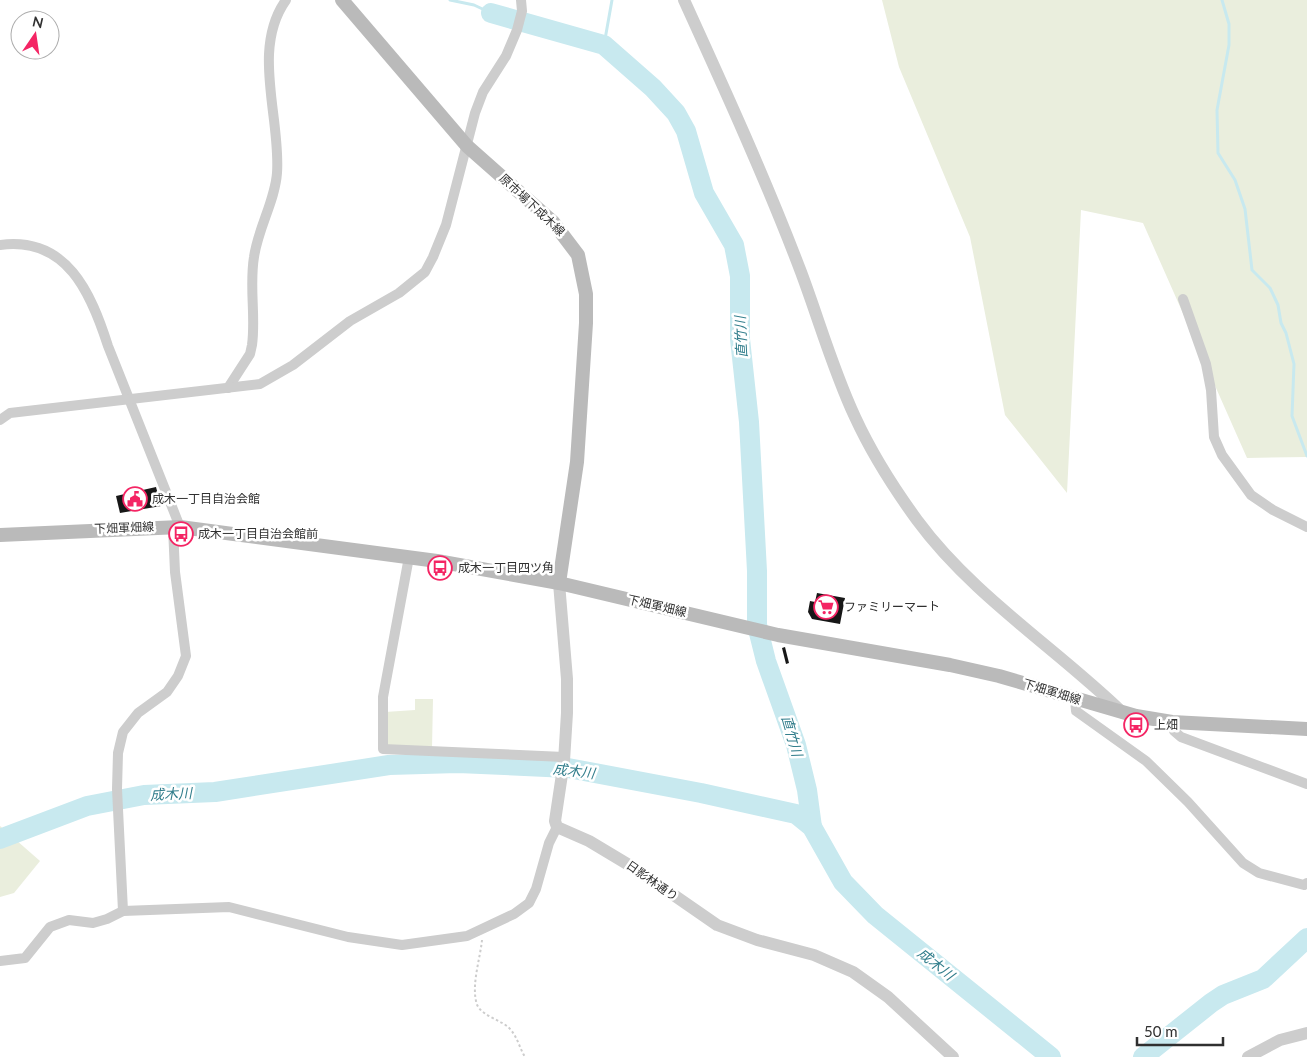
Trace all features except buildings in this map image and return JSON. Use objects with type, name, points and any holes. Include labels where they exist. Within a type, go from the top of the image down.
[{"type":"main road","name":"原市場下成木線","points":[[342,0],[466,146],[562,232],[578,255],[586,294],[586,322],[577,462],[559,583]]},
{"type":"main road","name":"下畑軍畑線","points":[[0,536],[176,527],[409,557],[559,583],[778,635],[950,665],[1000,676],[1123,713],[1172,722],[1307,729]]},
{"type":"street","points":[[228,388],[250,354],[252,345],[252,274],[254,255],[261,227],[274,192],[278,170],[269,60],[274,29],[286,0]]},
{"type":"street","points":[[0,420],[10,413],[260,384],[293,365],[350,321],[416,281],[433,257],[443,233],[466,146],[483,92],[506,56],[517,30],[522,11],[521,0]]},
{"type":"street","points":[[684,0],[739,121],[801,271],[848,399],[889,481],[926,532],[964,573],[1092,683],[1123,713]]},
{"type":"street","points":[[0,245],[17,243],[36,247],[61,262],[79,278],[98,315],[176,527],[175,572],[186,656],[178,676],[167,692],[138,713],[122,732],[118,753],[117,789],[123,911]]},
{"type":"street","points":[[1182,299],[1206,364],[1211,390],[1214,437],[1222,455],[1250,495],[1273,510],[1307,527]]},
{"type":"street","points":[[409,557],[383,697],[383,749],[564,759]]},
{"type":"street","points":[[0,961],[25,958],[50,927],[68,920],[100,921],[123,911],[229,907],[348,937],[402,945],[467,936],[514,914],[529,903],[536,889],[549,843],[557,827],[555,821],[564,759],[567,679],[559,583]]},
{"type":"street","points":[[1076,699],[1076,711],[1146,761],[1188,802],[1244,863],[1259,873],[1304,885],[1307,883]]},
{"type":"street","points":[[1172,722],[1174,731],[1181,737],[1307,784]]},
{"type":"street","name":"日影林通り","points":[[557,827],[588,840],[639,870],[716,925],[757,940],[814,955],[853,972],[888,997],[953,1057]]},
{"type":"street","points":[[1248,1057],[1280,1040],[1307,1033]]},
{"type":"path","points":[[484,928],[475,991],[476,1003],[482,1011],[508,1027],[515,1035],[525,1057]]},
{"type":"green space","points":[[882,0],[1307,0],[1307,457],[1247,458],[1143,223],[1081,210],[1067,493],[1005,415],[970,237],[899,67]]},
{"type":"green space","points":[[415,699],[433,699],[432,748],[387,747],[385,712],[415,710]]},
{"type":"green space","points":[[0,826],[40,861],[14,893],[0,897]]},
{"type":"waterway","name":"直竹川","points":[[450,0],[474,5],[491,13]]},
{"type":"waterway","points":[[604,45],[612,0]]},
{"type":"waterway","points":[[1222,0],[1229,24],[1229,45],[1217,110],[1218,153],[1235,180],[1245,209],[1252,270],[1270,288],[1278,305],[1281,323],[1286,333],[1294,364],[1292,416],[1307,456]]},
{"type":"waterway","name":"直竹川","points":[[491,13],[604,45],[653,88],[676,113],[686,131],[704,193],[734,245],[740,276],[740,339],[749,422],[757,571],[757,625],[766,661],[796,745],[807,790],[812,827]]},
{"type":"waterway","name":"成木川","points":[[0,839],[87,806],[144,795],[215,792],[389,765],[458,763],[568,768],[701,793],[796,814],[812,827],[843,882],[875,915],[1051,1057]]},
{"type":"waterway","name":"成木川","points":[[1143,1057],[1223,995],[1263,979],[1307,938]]},
{"type":"place","name":"成木一丁目自治会館","points":[[135,499]]},
{"type":"place","name":"成木一丁目自治会館前","points":[[181,534]]},
{"type":"place","name":"成木一丁目四ツ角","points":[[440,568]]},
{"type":"place","name":"ファミリーマート","points":[[826,607]]},
{"type":"place","name":"上畑","points":[[1136,725]]}]
